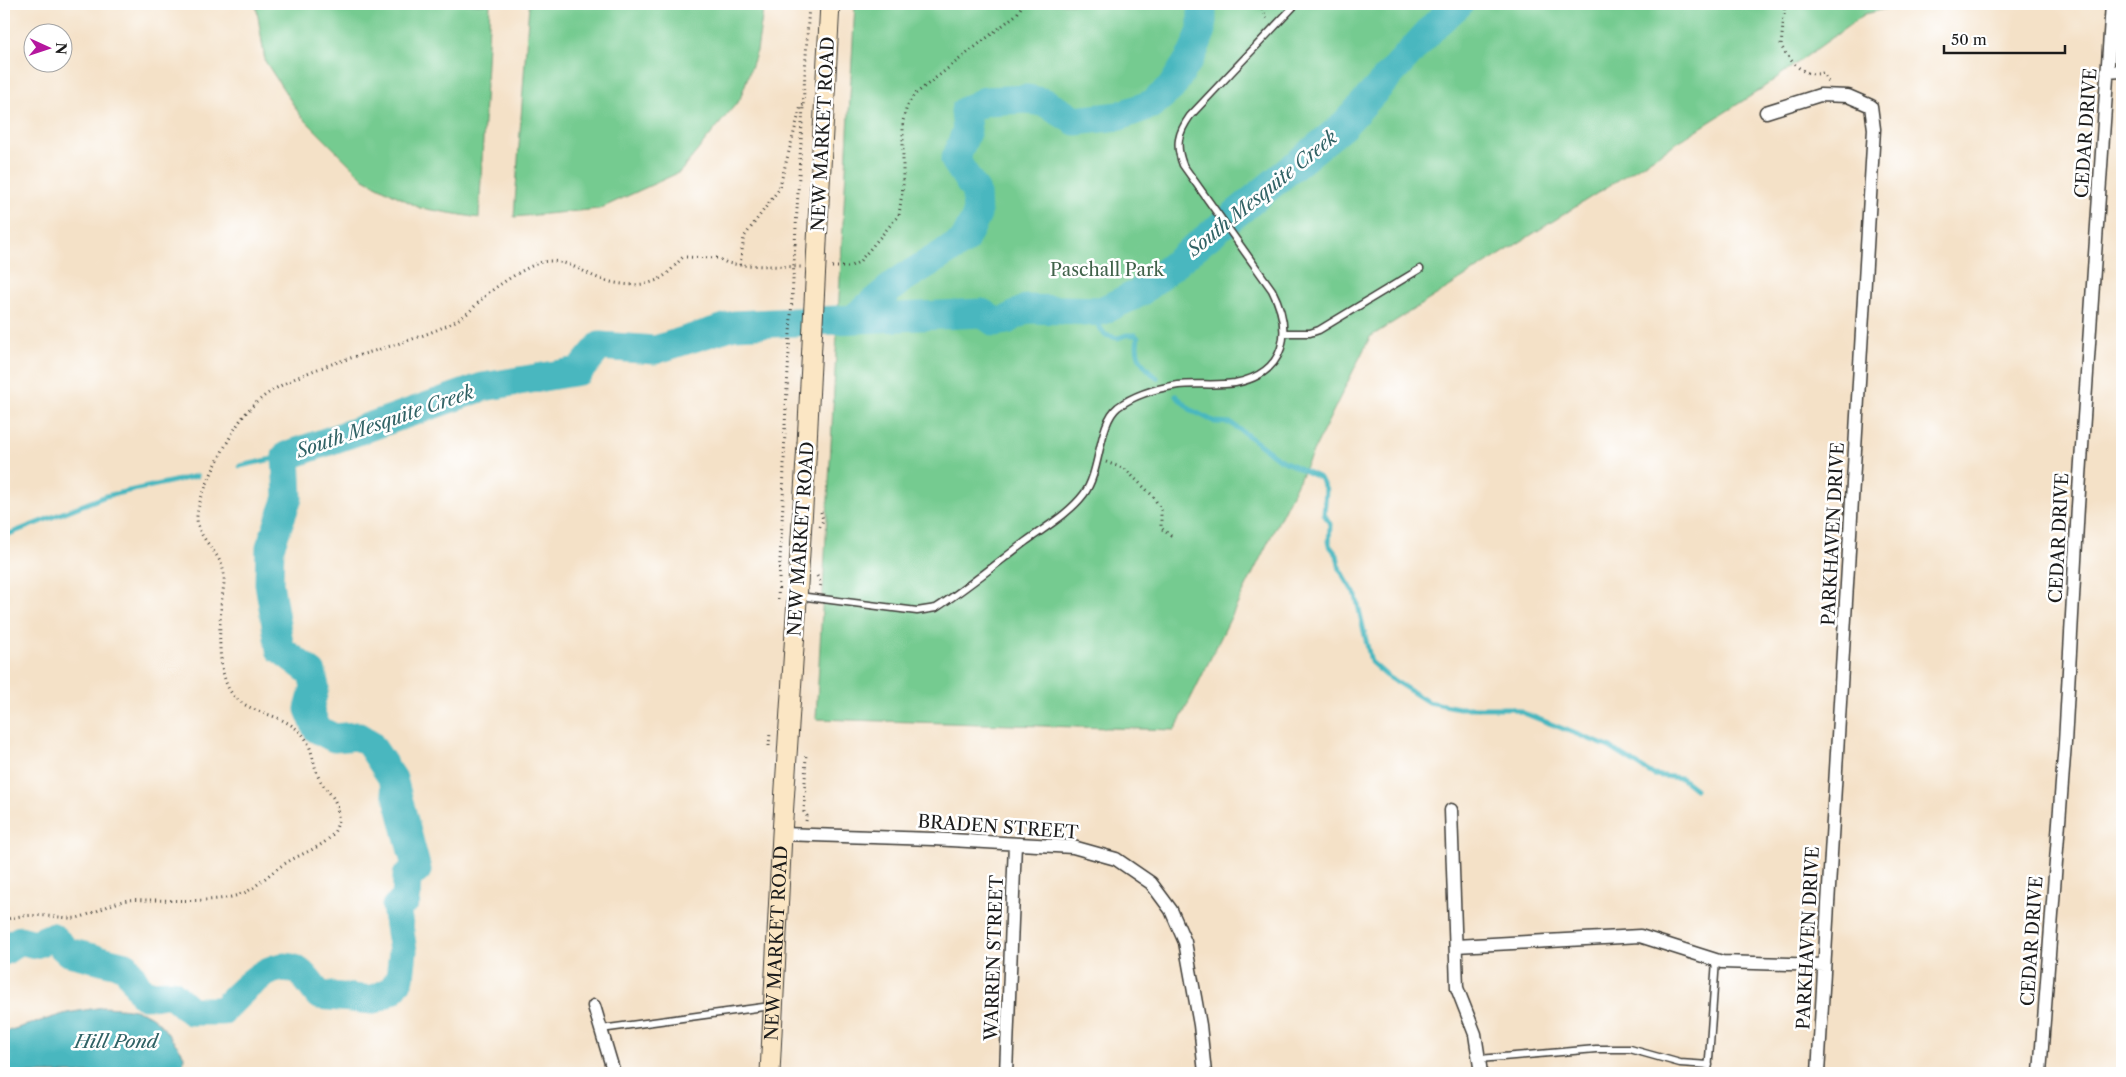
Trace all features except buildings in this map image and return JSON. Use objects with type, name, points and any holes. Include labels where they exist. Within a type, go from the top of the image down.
[{"type":"street","name":"NEW MARKET ROAD","points":[[770,1073],[782,834],[807,444],[830,4]]},
{"type":"street","name":"CEDAR DRIVE","points":[[2040,1073],[2066,743],[2078,506],[2112,4]]},
{"type":"street","points":[[2107,72],[2122,71]]},
{"type":"street","name":"PARKHAVEN DRIVE","points":[[1766,112],[1820,96],[1848,96],[1871,106],[1874,129],[1818,1073]]},
{"type":"street","points":[[1451,810],[1457,988],[1475,1034],[1481,1073]]},
{"type":"street","name":"BRADEN STREET","points":[[782,834],[933,839],[1073,847],[1116,859],[1151,883],[1170,910],[1185,942],[1200,1025],[1205,1073]]},
{"type":"street","name":"WARREN STREET","points":[[1006,1073],[1015,844]]},
{"type":"street","points":[[1456,946],[1640,936],[1722,962],[1824,965]]},
{"type":"street","points":[[594,1006],[614,1073]]},
{"type":"lane","points":[[797,596],[916,611],[936,608],[1076,502],[1090,484],[1108,420],[1117,408],[1128,401],[1179,385],[1234,383],[1248,380],[1262,372],[1274,360],[1282,346],[1284,332],[1282,312],[1272,290],[1183,165],[1178,153],[1177,142],[1179,134],[1190,116],[1296,4]]},
{"type":"lane","points":[[1284,332],[1310,334],[1319,330],[1420,269]]},
{"type":"lane","points":[[1708,1073],[1716,960]]},
{"type":"lane","points":[[601,1029],[773,1005]]},
{"type":"lane","points":[[1479,1059],[1596,1049],[1630,1049],[1680,1063],[1709,1065]]},
{"type":"path","points":[[785,425],[809,4]]},
{"type":"path","points":[[830,267],[849,267],[859,262],[899,215],[903,185],[903,121],[907,106],[914,95],[1017,14],[1022,4]]},
{"type":"path","points":[[1260,4],[1272,29]]},
{"type":"path","points":[[1785,4],[1781,46],[1800,70],[1812,74],[1822,73],[1836,96]]},
{"type":"path","points":[[740,265],[744,237],[778,189],[801,106],[825,98]]},
{"type":"path","points":[[4,920],[28,915],[75,918],[128,900],[228,898],[246,892],[284,864],[324,844],[335,831],[338,819],[335,800],[326,791],[318,776],[311,746],[301,732],[278,717],[240,703],[229,688],[224,676],[220,612],[224,577],[222,562],[214,548],[203,538],[197,517],[202,493],[234,432],[240,421],[260,399],[277,388],[310,373],[367,353],[401,344],[442,328],[463,317],[487,294],[506,281],[542,262],[573,265],[613,283],[625,284],[652,282],[663,277],[683,257],[718,258],[727,263],[740,265],[802,267]]},
{"type":"path","points":[[1098,460],[1126,469],[1153,496],[1161,510],[1161,528],[1172,536]]},
{"type":"green space","points":[[256,4],[490,4],[479,218],[420,208],[364,179],[300,115],[265,61]]},
{"type":"green space","points":[[529,4],[764,4],[757,51],[740,99],[680,172],[599,209],[514,217]]},
{"type":"green space","name":"Paschall Park","points":[[855,4],[1904,4],[1865,14],[1757,92],[1370,337],[1175,730],[816,719]]},
{"type":"water","name":"Hill Pond","points":[[103,1007],[140,1011],[154,1019],[161,1025],[184,1056],[183,1073],[4,1073],[4,1032],[67,1013]]},
{"type":"waterway","name":"South Mesquite Creek","points":[[853,319],[899,281],[964,241],[977,215],[976,192],[955,160],[967,130],[965,111],[985,101],[1027,99],[1046,103],[1075,121],[1119,116],[1152,104],[1171,88],[1193,53],[1202,30],[1202,4]]},
{"type":"waterway","name":"South Mesquite Creek","points":[[4,951],[20,940],[35,944],[52,937],[68,952],[126,966],[143,995],[172,994],[191,1011],[222,1011],[257,979],[267,972],[278,968],[288,967],[298,971],[307,979],[319,995],[373,1000],[392,990],[400,978],[403,951],[396,907],[406,900],[407,876],[417,870],[393,779],[369,743],[357,736],[334,738],[317,729],[309,709],[315,687],[312,673],[280,649],[269,583],[270,547],[288,498],[286,456],[483,387],[579,371],[600,346],[655,350],[734,325],[982,313],[995,322],[1007,320],[1026,309],[1101,311],[1139,293],[1343,126],[1437,23],[1459,4]]},
{"type":"waterway","points":[[1071,310],[1083,324],[1097,323],[1105,335],[1118,338],[1126,335],[1135,335],[1138,338],[1137,350],[1141,361],[1157,378]]},
{"type":"waterway","points":[[1176,396],[1191,410],[1215,422],[1231,423],[1279,459],[1320,478],[1326,490],[1324,514],[1330,524],[1329,545],[1337,555],[1340,570],[1356,596],[1371,662],[1387,676],[1428,702],[1459,708],[1511,708],[1609,747],[1654,775],[1681,778],[1695,789]]},
{"type":"waterway","points":[[240,466],[286,456]]},
{"type":"waterway","points":[[4,536],[106,496],[197,476]]}]
